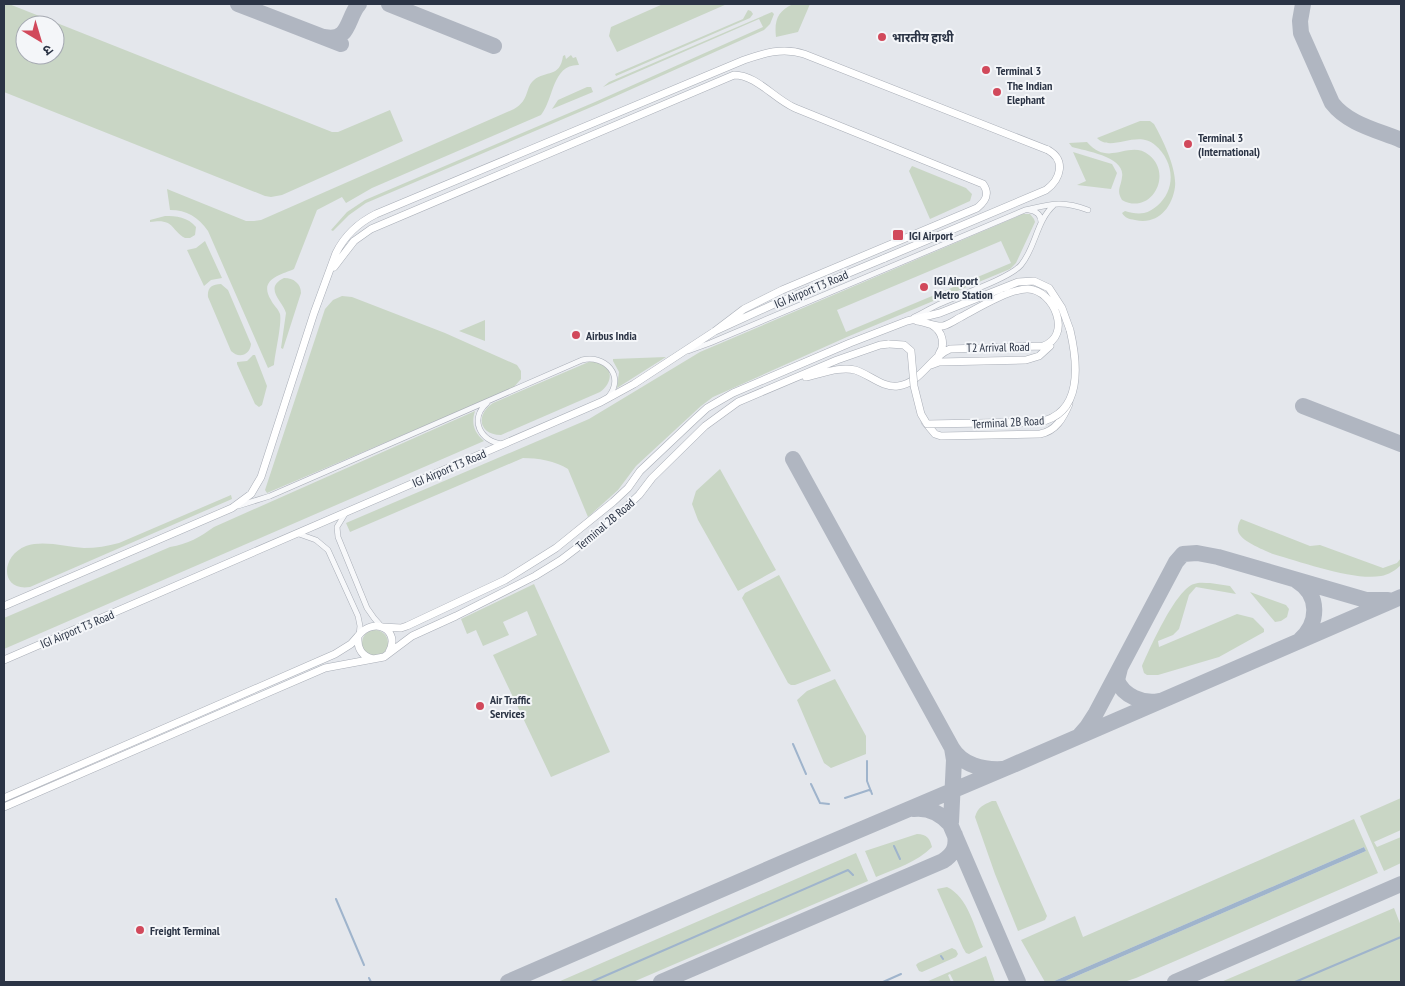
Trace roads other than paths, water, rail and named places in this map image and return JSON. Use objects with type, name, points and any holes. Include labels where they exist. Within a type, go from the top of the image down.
[{"type":"main road","name":"IGI Airport T3 Road","points":[[4,660],[254,554],[298,533],[601,402],[634,384],[715,331],[772,305],[1046,190],[1055,182],[1060,167],[1057,158],[1048,150],[804,54],[785,50],[764,53],[370,217],[357,226],[340,244],[327,278]]},
{"type":"main road","points":[[4,606],[232,508],[251,494],[261,477],[327,278],[347,248],[371,229],[734,75],[751,79],[786,105],[984,184],[986,197],[977,208],[774,294],[744,310],[715,331]]},
{"type":"main road","name":"Terminal 2B Road","points":[[382,627],[401,628],[407,626],[506,580],[556,548],[628,488],[640,471],[695,418],[733,392],[850,343],[907,321],[940,313],[1018,282],[1028,280],[1044,284],[1054,293],[1062,308],[1070,330],[1075,362],[1073,389],[1069,404],[1060,414],[1039,422],[931,425],[925,422],[921,414],[914,386],[911,351],[904,345],[880,345],[846,357],[738,402],[716,417],[652,478],[626,508],[555,564],[511,589],[412,636],[388,654]]},
{"type":"main road","points":[[928,367],[939,362],[1031,359],[1042,352],[1056,338],[1059,328],[1053,308],[1044,295],[1032,289],[1018,290],[948,324],[932,325]]},
{"type":"main road","points":[[791,380],[851,369],[884,384],[897,386],[909,382],[928,367],[939,355],[943,346],[941,336],[932,325],[923,321],[907,321]]},
{"type":"main road","name":"T2 Arrival Road","points":[[939,355],[944,351],[956,348],[1043,346],[1048,345],[1056,338]]},
{"type":"main road","points":[[925,422],[935,434],[941,436],[1040,434],[1056,426],[1069,404]]},
{"type":"main road","points":[[613,502],[620,500],[626,508]]},
{"type":"main road","points":[[4,798],[336,654],[351,644],[367,628],[372,626],[382,627],[387,630],[392,639],[388,654],[379,659],[332,666],[317,671],[4,807]]},
{"type":"main road","points":[[358,636],[360,651],[364,656],[373,660]]},
{"type":"street","points":[[685,352],[710,344],[1025,210],[1057,203],[1069,203],[1088,210]]},
{"type":"street","points":[[907,321],[939,304],[1014,272],[1026,259],[1048,211],[1057,203]]},
{"type":"street","points":[[1025,210],[1038,213],[1042,222]]},
{"type":"street","points":[[232,508],[270,496],[589,358],[603,361],[609,366],[614,379],[611,393],[601,402]]},
{"type":"street","points":[[492,399],[480,410],[478,418],[482,434],[495,443],[511,442]]},
{"type":"street","points":[[347,512],[338,527],[338,537],[367,608],[382,627]]},
{"type":"street","points":[[298,533],[316,540],[328,550],[358,616],[360,622],[358,636]]},
{"type":"water","points":[[1364,847],[1366,851],[1063,982],[1052,982]]},
{"type":"waterway","points":[[793,744],[806,774]]},
{"type":"waterway","points":[[867,761],[867,781],[872,794]]},
{"type":"waterway","points":[[811,784],[820,803],[829,804]]},
{"type":"waterway","points":[[845,798],[871,791]]},
{"type":"waterway","points":[[894,846],[900,859]]},
{"type":"waterway","points":[[591,982],[848,870],[853,875]]},
{"type":"waterway","points":[[336,899],[364,965]]},
{"type":"waterway","points":[[1295,982],[1401,937]]},
{"type":"waterway","points":[[883,982],[901,974]]},
{"type":"waterway","points":[[369,978],[371,982]]},
{"type":"place","name":"भारतीय हाथी","points":[[882,37]]},
{"type":"place","name":"Terminal 3","points":[[986,70]]},
{"type":"place","name":"The Indian Elephant","points":[[997,92]]},
{"type":"place","name":"Terminal 3 (International)","points":[[1188,144]]},
{"type":"place","name":"IGI Airport","points":[[898,235]]},
{"type":"place","name":"IGI Airport Metro Station","points":[[924,287]]},
{"type":"place","name":"Airbus India","points":[[576,335]]},
{"type":"place","name":"Air Traffic Services","points":[[480,706]]},
{"type":"place","name":"Freight Terminal","points":[[140,930]]}]
